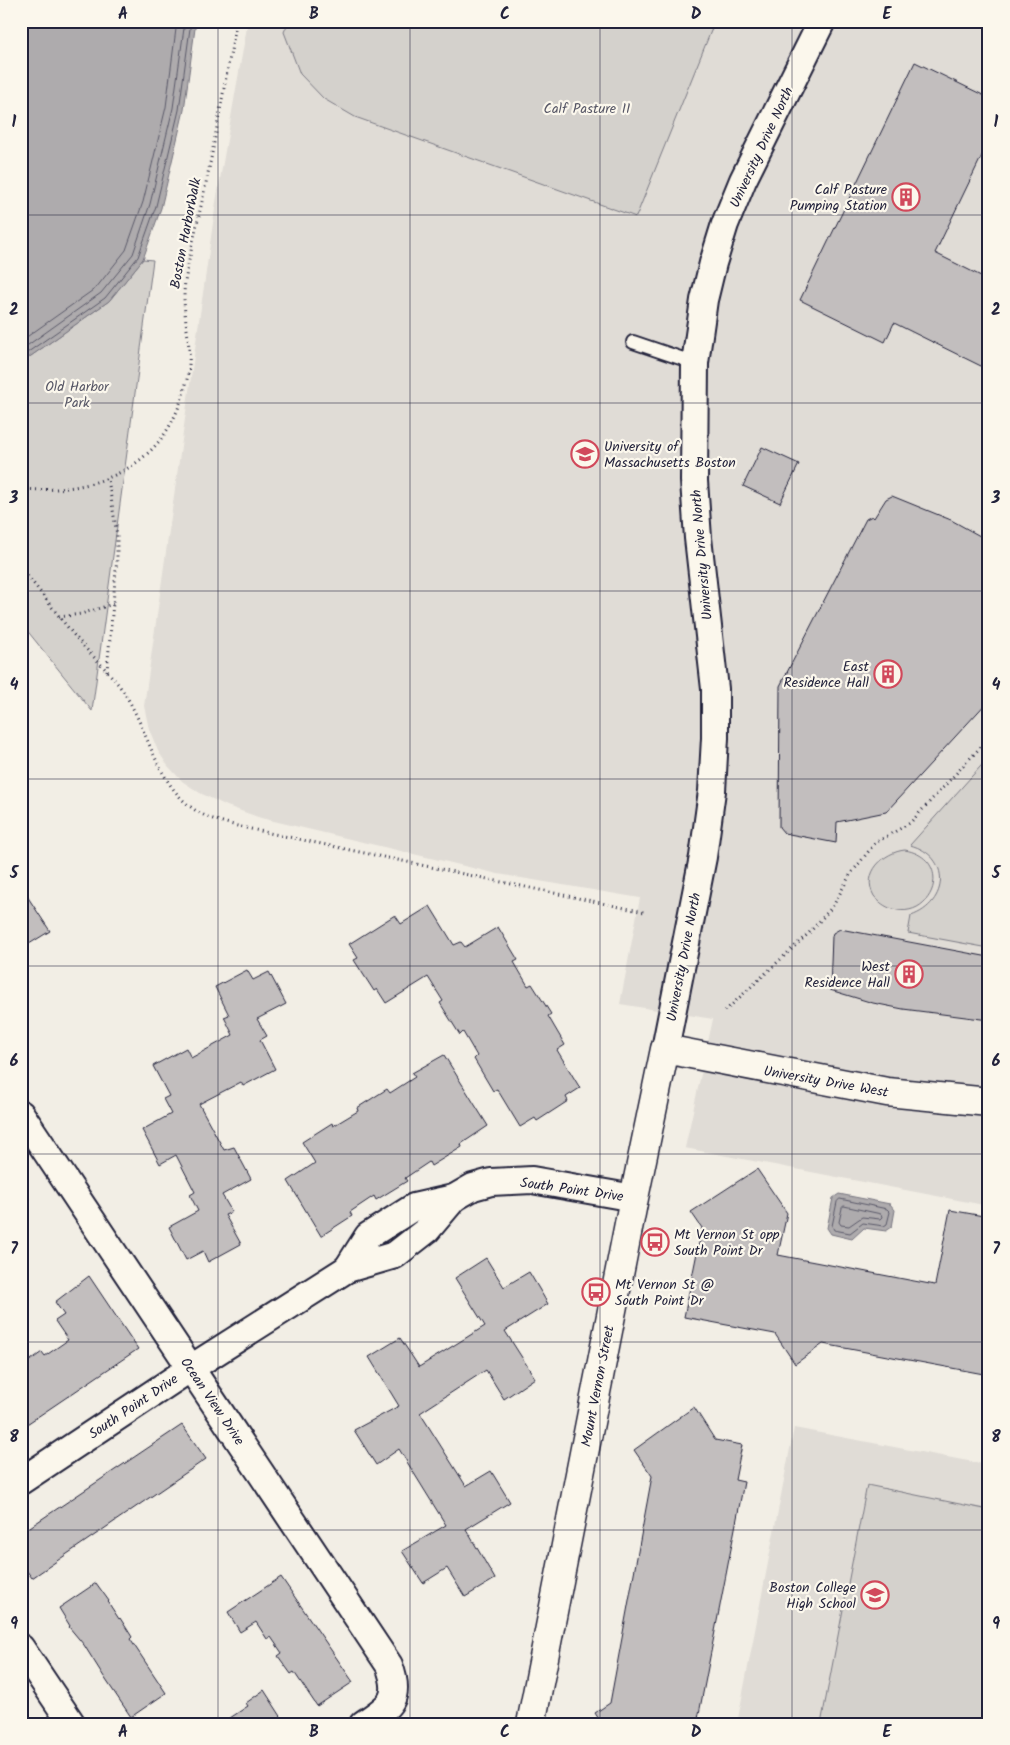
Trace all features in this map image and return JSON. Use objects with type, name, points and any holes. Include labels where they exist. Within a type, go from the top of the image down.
[{"type":"street","name":"University Drive North","points":[[665,1049],[703,857],[712,791],[715,738],[715,689],[698,538],[695,490],[695,363],[709,279],[725,224],[743,180],[822,21]]},
{"type":"street","name":"University Drive West","points":[[665,1049],[888,1092],[989,1102]]},
{"type":"street","name":"Mount Vernon Street","points":[[530,1724],[665,1049]]},
{"type":"street","name":"Ocean View Drive","points":[[21,1114],[389,1664],[395,1679],[395,1691],[391,1701],[363,1724]]},
{"type":"street","name":"South Point Drive","points":[[21,1481],[191,1368],[347,1269],[368,1236],[414,1207],[454,1198],[473,1188],[491,1182],[532,1180],[634,1198]]},
{"type":"street","points":[[21,1648],[72,1724]]},
{"type":"lane","points":[[633,342],[695,363]]},
{"type":"path","name":"Boston HarborWalk","points":[[21,489],[64,489],[108,479],[129,469],[147,455],[163,438],[177,412],[189,366],[185,284],[220,118],[237,21]]},
{"type":"path","points":[[107,671],[117,558],[117,535],[108,479]]},
{"type":"path","points":[[21,568],[59,617],[107,671],[130,702],[169,782],[180,798],[198,812],[215,820],[241,828],[644,912]]},
{"type":"path","points":[[59,617],[81,614],[113,604]]},
{"type":"path","points":[[725,1011],[809,933],[827,913],[833,906],[850,875],[875,843],[910,823],[989,738]]},
{"type":"shaded area","name":"University of Massachusetts Boston","points":[[248,21],[989,21],[989,1206],[685,1148],[713,1019],[620,1004],[640,898],[498,874],[261,818],[227,806],[200,793],[182,781],[168,766],[158,751],[149,729],[144,706],[216,202]]},
{"type":"shaded area","name":"Boston College High School","points":[[794,1428],[989,1465],[989,1724],[737,1724]]},
{"type":"green space","name":"Calf Pasture II","points":[[289,21],[715,21],[636,217],[355,117],[324,99],[300,74],[284,32]]},
{"type":"green space","name":"Old Harbor Park","points":[[143,259],[153,260],[92,711],[21,623],[21,363],[109,301]]},
{"type":"green space","points":[[989,757],[989,948],[908,933],[911,916],[924,910],[933,901],[941,880],[939,869],[933,859],[924,851],[910,845]]},
{"type":"green space","points":[[905,850],[920,856],[930,865],[934,876],[933,887],[928,898],[919,906],[907,910],[893,909],[887,907],[874,896],[870,879],[877,865],[883,859]]},
{"type":"green space","points":[[867,1485],[989,1510],[989,1724],[821,1724]]},
{"type":"water","points":[[21,21],[196,21],[184,110],[161,208],[143,259],[109,301],[21,363]]},
{"type":"water","points":[[839,1194],[890,1204],[895,1210],[892,1227],[886,1231],[864,1228],[852,1239],[831,1234],[827,1228],[833,1198]]},
{"type":"building","name":"Calf Pasture Pumping Station","points":[[915,62],[989,98],[989,141],[935,253],[989,280],[989,370],[894,323],[885,342],[800,300]]},
{"type":"building","points":[[762,447],[799,464],[780,503],[743,486]]},
{"type":"building","name":"East Residence Hall","points":[[892,496],[951,520],[989,541],[989,700],[886,812],[837,822],[836,843],[784,833],[779,827],[780,686],[866,519],[872,516],[874,518],[886,499]]},
{"type":"building","points":[[27,896],[50,931],[21,949],[21,900]]},
{"type":"building","points":[[430,906],[454,945],[461,942],[465,947],[498,927],[518,960],[514,962],[528,986],[532,984],[551,1014],[548,1016],[565,1045],[557,1050],[580,1088],[566,1097],[568,1101],[537,1121],[535,1118],[520,1127],[497,1089],[493,1091],[474,1059],[477,1056],[463,1032],[460,1035],[440,1003],[443,1001],[428,977],[386,1003],[377,989],[374,991],[354,960],[358,958],[349,944],[395,915],[401,924]]},
{"type":"building","name":"West Residence Hall","points":[[840,929],[989,957],[989,1020],[903,1009],[873,1003],[830,990],[832,936],[833,933]]},
{"type":"building","points":[[247,970],[253,980],[269,972],[286,1004],[257,1019],[267,1036],[260,1040],[275,1069],[243,1086],[241,1082],[199,1104],[224,1150],[234,1147],[251,1179],[222,1195],[232,1212],[225,1215],[241,1244],[208,1262],[203,1251],[186,1260],[169,1227],[198,1211],[190,1195],[195,1192],[176,1155],[160,1164],[142,1130],[171,1114],[163,1099],[169,1096],[153,1066],[186,1048],[191,1058],[233,1035],[224,1017],[229,1015],[215,987]]},
{"type":"building","points":[[444,1055],[488,1126],[461,1144],[462,1147],[431,1166],[429,1162],[405,1178],[407,1181],[376,1200],[374,1196],[350,1212],[352,1216],[321,1236],[288,1181],[315,1163],[302,1142],[332,1123],[333,1126],[358,1111],[357,1108],[387,1089],[390,1093],[415,1077],[412,1073]]},
{"type":"building","points":[[757,1169],[787,1213],[778,1255],[935,1285],[950,1210],[989,1217],[989,1375],[823,1344],[795,1364],[775,1334],[684,1317],[702,1228],[691,1212]]},
{"type":"building","points":[[21,1187],[29,1199],[21,1204]]},
{"type":"building","points":[[486,1258],[504,1287],[529,1272],[548,1304],[505,1331],[535,1378],[504,1399],[486,1370],[420,1413],[466,1486],[491,1471],[510,1502],[466,1529],[495,1579],[465,1597],[447,1568],[423,1583],[402,1551],[446,1525],[399,1449],[376,1465],[354,1430],[399,1406],[369,1357],[400,1338],[419,1367],[485,1326],[455,1278]]},
{"type":"building","points":[[89,1276],[138,1349],[21,1428],[21,1367],[42,1352],[45,1356],[68,1340],[55,1321],[64,1315],[55,1302]]},
{"type":"building","points":[[694,1407],[715,1440],[742,1445],[735,1480],[744,1482],[697,1724],[602,1724],[595,1713],[610,1703],[652,1476],[634,1450]]},
{"type":"building","points":[[182,1425],[206,1459],[32,1578],[21,1563],[21,1533]]},
{"type":"building","points":[[281,1577],[353,1682],[317,1706],[294,1672],[291,1674],[278,1656],[282,1653],[271,1637],[267,1639],[256,1622],[240,1632],[228,1612]]},
{"type":"building","points":[[96,1583],[166,1693],[131,1717],[84,1645],[69,1627],[59,1608]]},
{"type":"building","points":[[264,1690],[286,1724],[221,1724],[248,1706],[246,1703]]},
{"type":"place","name":"Calf Pasture Pumping Station","points":[[906,197]]},
{"type":"place","name":"University of Massachusetts Boston","points":[[585,454]]},
{"type":"place","name":"East Residence Hall","points":[[888,674]]},
{"type":"place","name":"West Residence Hall","points":[[909,974]]},
{"type":"place","name":"Mt Vernon St opp South Point Dr","points":[[655,1242]]},
{"type":"place","name":"Mt Vernon St @ South Point Dr","points":[[596,1292]]},
{"type":"place","name":"Boston College High School","points":[[875,1595]]}]
